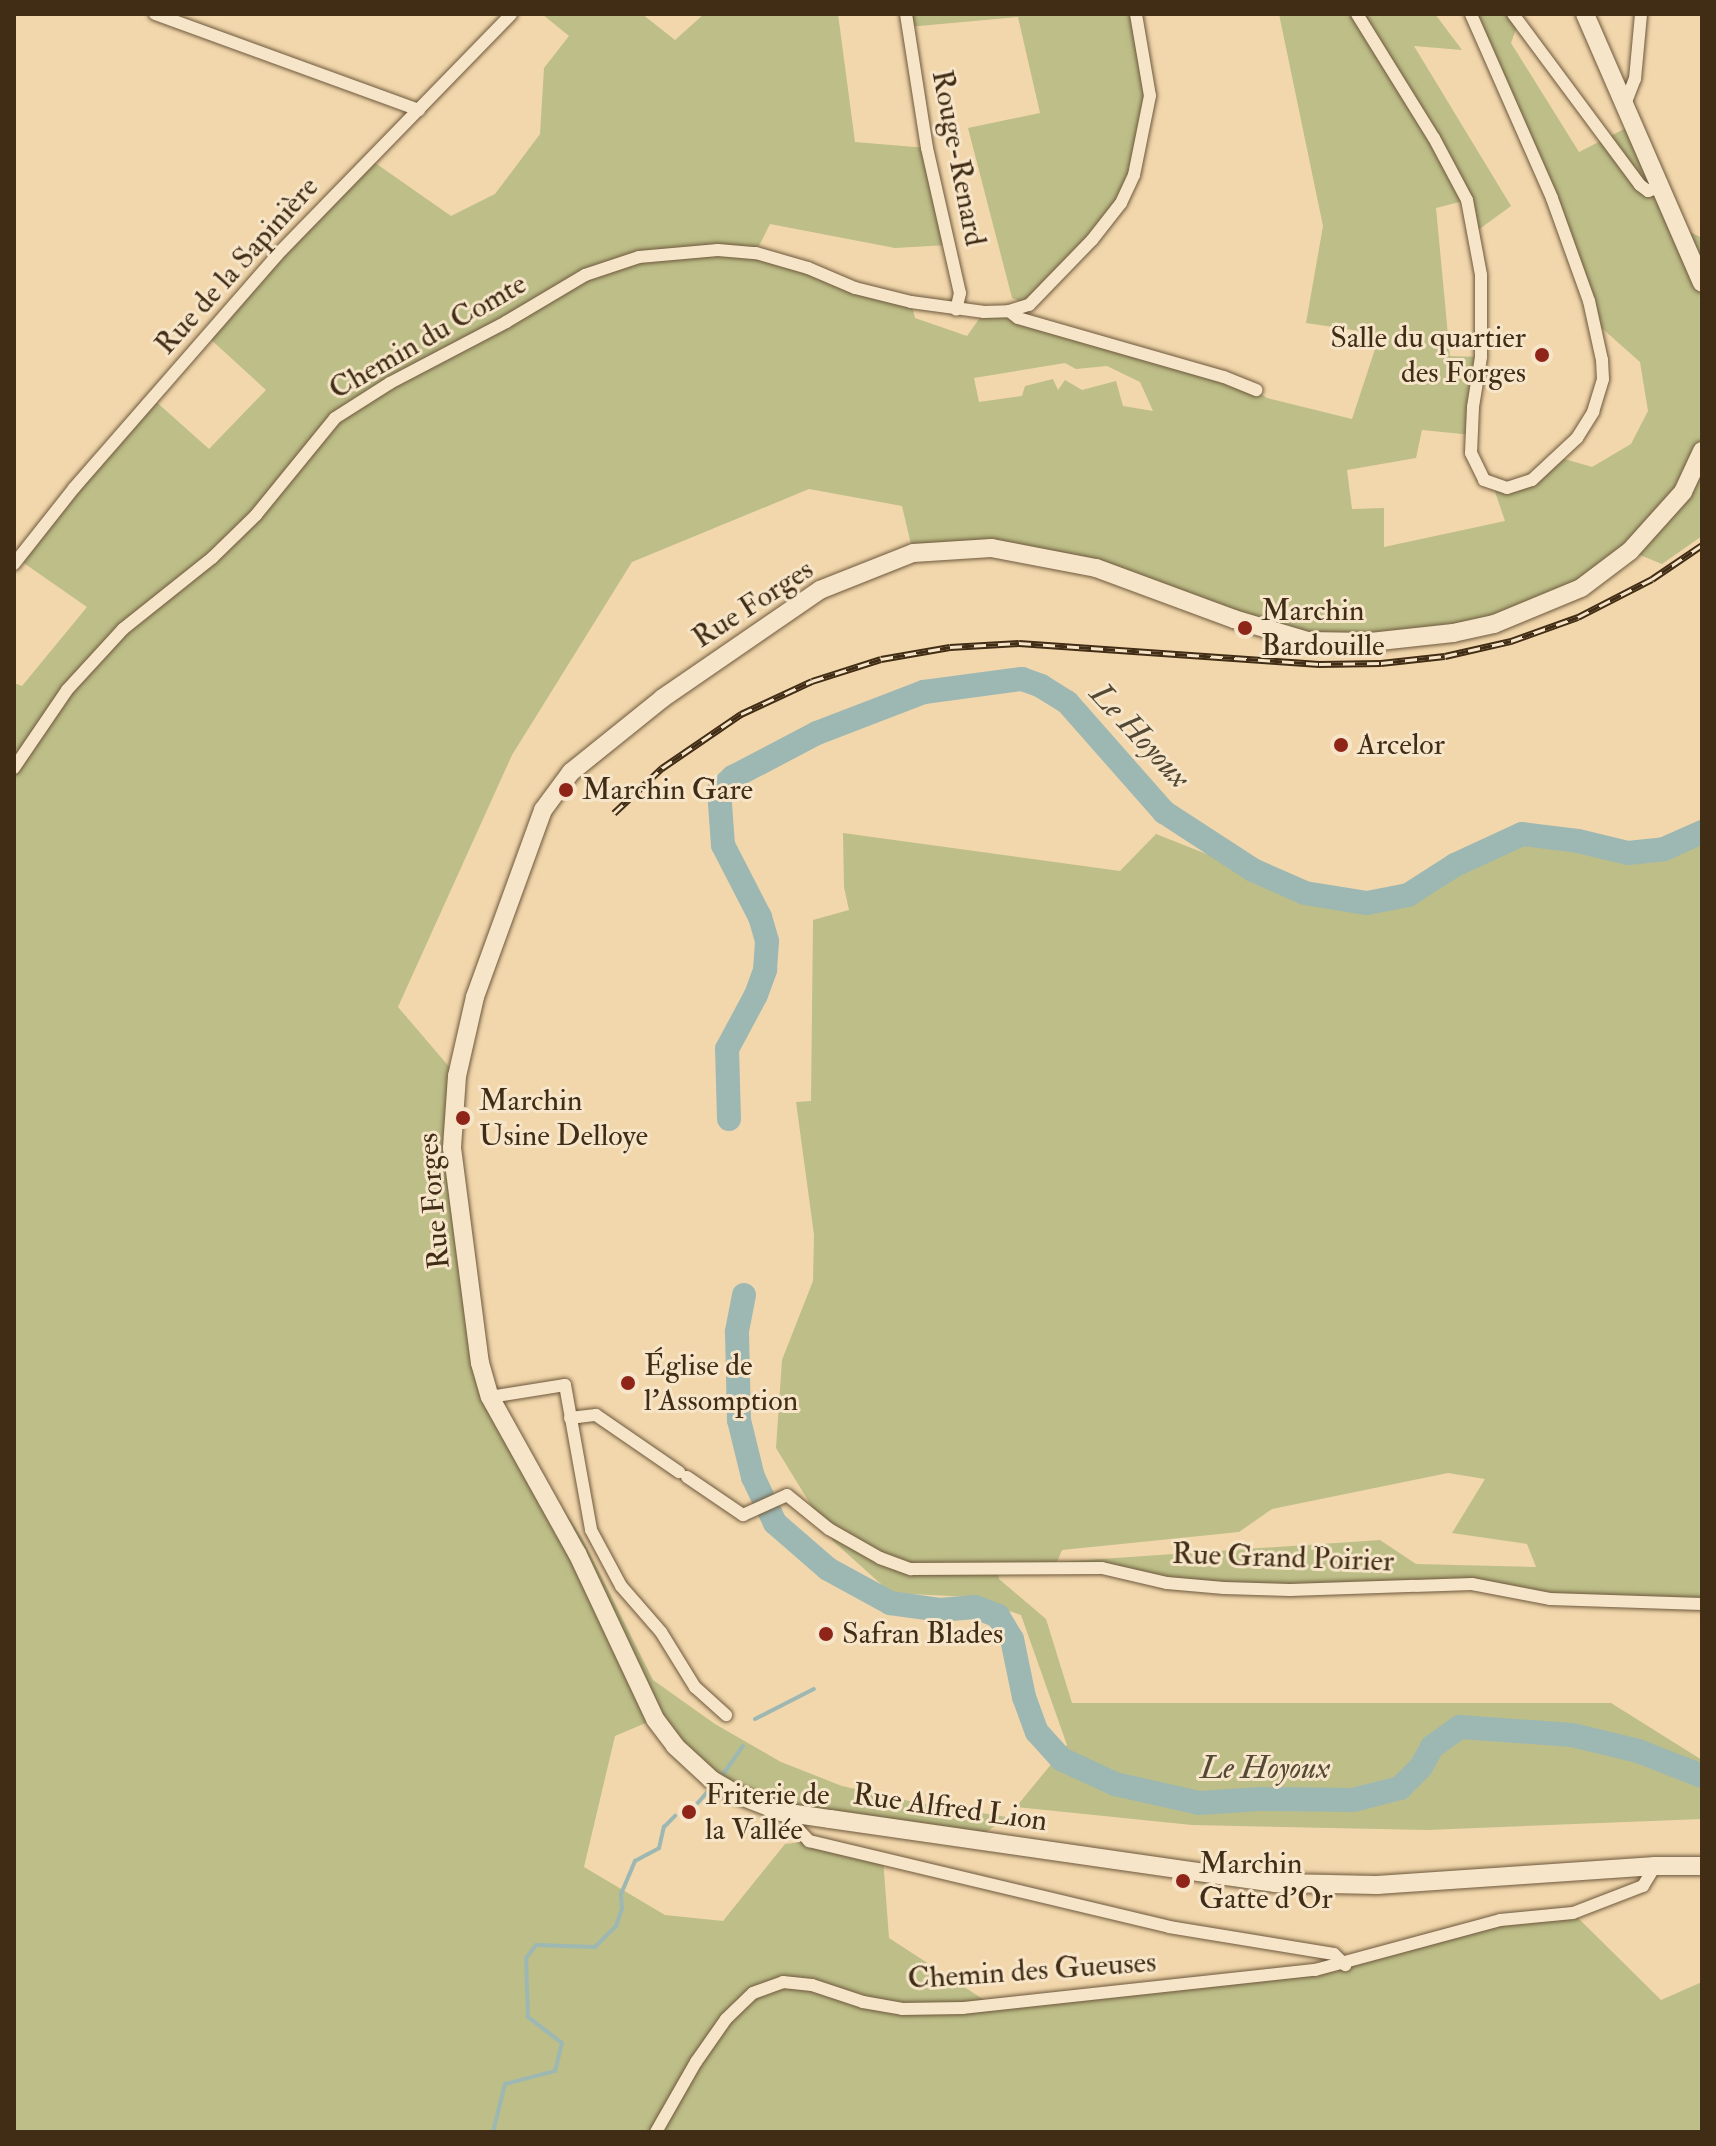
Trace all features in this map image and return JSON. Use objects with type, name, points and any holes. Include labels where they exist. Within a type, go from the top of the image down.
[{"type":"main road","points":[[1585,14],[1702,283]]},
{"type":"main road","name":"Rue Forges","points":[[490,1397],[480,1363],[452,1148],[457,1076],[475,997],[543,810],[571,772],[663,698],[820,590],[913,553],[991,548],[1043,555],[1096,568],[1234,619],[1308,641],[1332,643],[1412,639],[1494,624],[1581,588],[1630,551],[1683,492],[1702,451]]},
{"type":"main road","name":"Rue Alfred Lion","points":[[490,1397],[577,1553],[655,1719],[675,1746],[712,1780],[736,1794],[782,1812],[1275,1883],[1377,1885],[1655,1866],[1702,1866]]},
{"type":"street","points":[[155,14],[419,110]]},
{"type":"street","name":"Rue de la Sapinière","points":[[14,564],[74,488],[277,255],[511,14]]},
{"type":"street","name":"Rouge-Renard","points":[[906,14],[927,148],[960,293],[956,310]]},
{"type":"street","points":[[1009,311],[1029,305],[1055,281],[1121,203],[1134,175],[1150,96],[1136,14]]},
{"type":"street","points":[[1357,14],[1434,138],[1467,200],[1481,275],[1481,357],[1473,407],[1471,453],[1484,480],[1507,488],[1532,480],[1577,438],[1598,397],[1603,379],[1602,360],[1589,301],[1552,198],[1471,14]]},
{"type":"street","points":[[1513,14],[1640,185],[1648,191],[1659,187]]},
{"type":"street","points":[[1624,107],[1635,79],[1641,14]]},
{"type":"street","name":"Chemin du Comte","points":[[14,768],[67,690],[123,629],[212,558],[256,515],[335,418],[390,383],[506,322],[585,275],[639,257],[718,250],[756,253],[808,268],[855,288],[956,310],[1009,311]]},
{"type":"street","points":[[1009,311],[1018,318],[1224,377],[1256,390]]},
{"type":"street","points":[[490,1397],[565,1385],[591,1530],[621,1586],[661,1632],[695,1687],[726,1715]]},
{"type":"street","name":"Rue Grand Poirier","points":[[570,1418],[596,1415],[743,1515],[787,1495],[829,1529],[880,1558],[911,1569],[1102,1568],[1167,1583],[1290,1590],[1472,1584],[1550,1599],[1702,1604]]},
{"type":"street","name":"Chemin des Gueuses","points":[[782,1812],[809,1841],[1169,1927],[1334,1954],[1345,1965]]},
{"type":"street","name":"Chemin des Gueuses","points":[[656,2132],[696,2062],[726,2019],[753,1993],[783,1982],[812,1985],[863,2002],[902,2009],[963,2008],[1345,1965],[1500,1920],[1573,1913],[1643,1886],[1655,1866]]},
{"type":"green space","points":[[542,14],[642,14],[675,40],[704,14],[838,14],[855,142],[927,148],[947,245],[895,248],[770,224],[756,252],[911,302],[915,318],[967,336],[984,312],[1009,311],[1256,390],[1267,398],[1352,419],[1380,334],[1306,323],[1323,226],[1279,14],[1435,14],[1462,50],[1414,46],[1511,206],[1474,233],[1467,200],[1436,208],[1450,356],[1481,357],[1472,435],[1422,430],[1416,458],[1347,470],[1352,509],[1384,508],[1384,547],[1505,521],[1493,486],[1507,488],[1558,457],[1592,467],[1631,444],[1648,411],[1640,362],[1595,322],[1471,14],[1513,14],[1519,21],[1511,43],[1579,152],[1632,125],[1676,225],[1702,238],[1702,536],[1662,564],[1630,551],[1581,588],[1494,624],[1332,643],[1043,555],[913,553],[902,506],[809,489],[632,562],[512,755],[398,1007],[457,1076],[452,1148],[490,1397],[582,1538],[653,1680],[715,1724],[781,1762],[842,1786],[918,1803],[1007,1817],[977,1839],[736,1794],[655,1719],[615,1736],[584,1867],[665,1915],[723,1921],[785,1844],[809,1841],[883,1858],[889,1938],[992,2005],[1316,1970],[1500,1920],[1573,1913],[1661,2000],[1702,1982],[1702,2132],[14,2132],[14,683],[22,686],[87,607],[18,559],[153,399],[209,449],[266,390],[208,337],[371,160],[451,216],[495,194],[540,134],[544,68],[569,36]],"holes":[[[1065,363],[1076,369],[1107,366],[1140,382],[1153,411],[1123,406],[1116,381],[1082,390],[1065,380],[1058,390],[1053,379],[1025,386],[1022,396],[979,402],[974,378]]]},
{"type":"green space","points":[[906,14],[1136,14],[1150,96],[1121,203],[1029,305],[1012,298],[968,128],[1040,113],[1018,17],[908,27]]},
{"type":"green space","points":[[1702,832],[1702,1604],[1642,1603],[1472,1584],[1224,1588],[1102,1568],[998,1569],[999,1579],[1046,1619],[1072,1703],[1611,1703],[1702,1760],[1702,1819],[1427,1830],[1192,1825],[1016,1807],[1067,1745],[1021,1615],[970,1597],[891,1593],[833,1541],[776,1448],[782,1360],[813,1281],[814,1235],[796,1102],[811,1101],[813,920],[849,910],[844,887],[843,833],[1120,871],[1156,834],[1305,893],[1367,903],[1408,895],[1455,865],[1522,834],[1578,841],[1628,853],[1664,849]],"holes":[[[1448,1473],[1485,1479],[1452,1533],[1527,1544],[1536,1567],[1416,1564],[1380,1540],[1057,1562],[1062,1550],[1239,1532],[1272,1509]]]},
{"type":"waterway","name":"Le Hoyoux","points":[[729,1119],[727,1049],[756,995],[765,970],[767,941],[760,917],[723,845],[719,790],[733,777],[817,733],[924,692],[1022,679],[1041,686],[1067,702],[1164,812],[1253,870],[1305,893],[1367,903],[1408,895],[1455,865],[1522,834],[1578,841],[1628,853],[1664,849],[1702,832]]},
{"type":"waterway","name":"Le Hoyoux","points":[[744,1295],[737,1332],[739,1420],[753,1477],[775,1523],[828,1569],[890,1603],[940,1610],[975,1607],[998,1616],[1012,1639],[1024,1697],[1037,1732],[1061,1759],[1115,1784],[1199,1803],[1260,1799],[1353,1800],[1400,1788],[1421,1767],[1432,1747],[1460,1727],[1572,1735],[1638,1751],[1702,1776]]},
{"type":"waterway","points":[[755,1719],[814,1689]]},
{"type":"waterway","points":[[724,1773],[743,1746]]},
{"type":"waterway","points":[[696,1805],[709,1790]]},
{"type":"waterway","points":[[493,2132],[505,2084],[555,2071],[562,2043],[528,2017],[526,1958],[536,1945],[595,1947],[616,1926],[622,1909],[621,1894],[635,1861],[659,1848],[664,1827],[675,1816]]},
{"type":"railway","points":[[614,813],[662,768],[741,714],[812,681],[881,659],[950,647],[1019,643],[1319,664],[1381,663],[1445,656],[1511,641],[1578,617],[1652,579],[1702,545]]},
{"type":"place","name":"Salle du quartier des Forges","points":[[1542,355]]},
{"type":"place","name":"Marchin Bardouille","points":[[1245,628]]},
{"type":"place","name":"Arcelor","points":[[1341,745]]},
{"type":"place","name":"Marchin Gare","points":[[566,790]]},
{"type":"place","name":"Marchin Usine Delloye","points":[[463,1118]]},
{"type":"place","name":"Église de l'Assomption","points":[[628,1383]]},
{"type":"place","name":"Safran Blades","points":[[826,1634]]},
{"type":"place","name":"Friterie de la Vallée","points":[[689,1812]]},
{"type":"place","name":"Marchin Gatte d'Or","points":[[1183,1881]]}]
